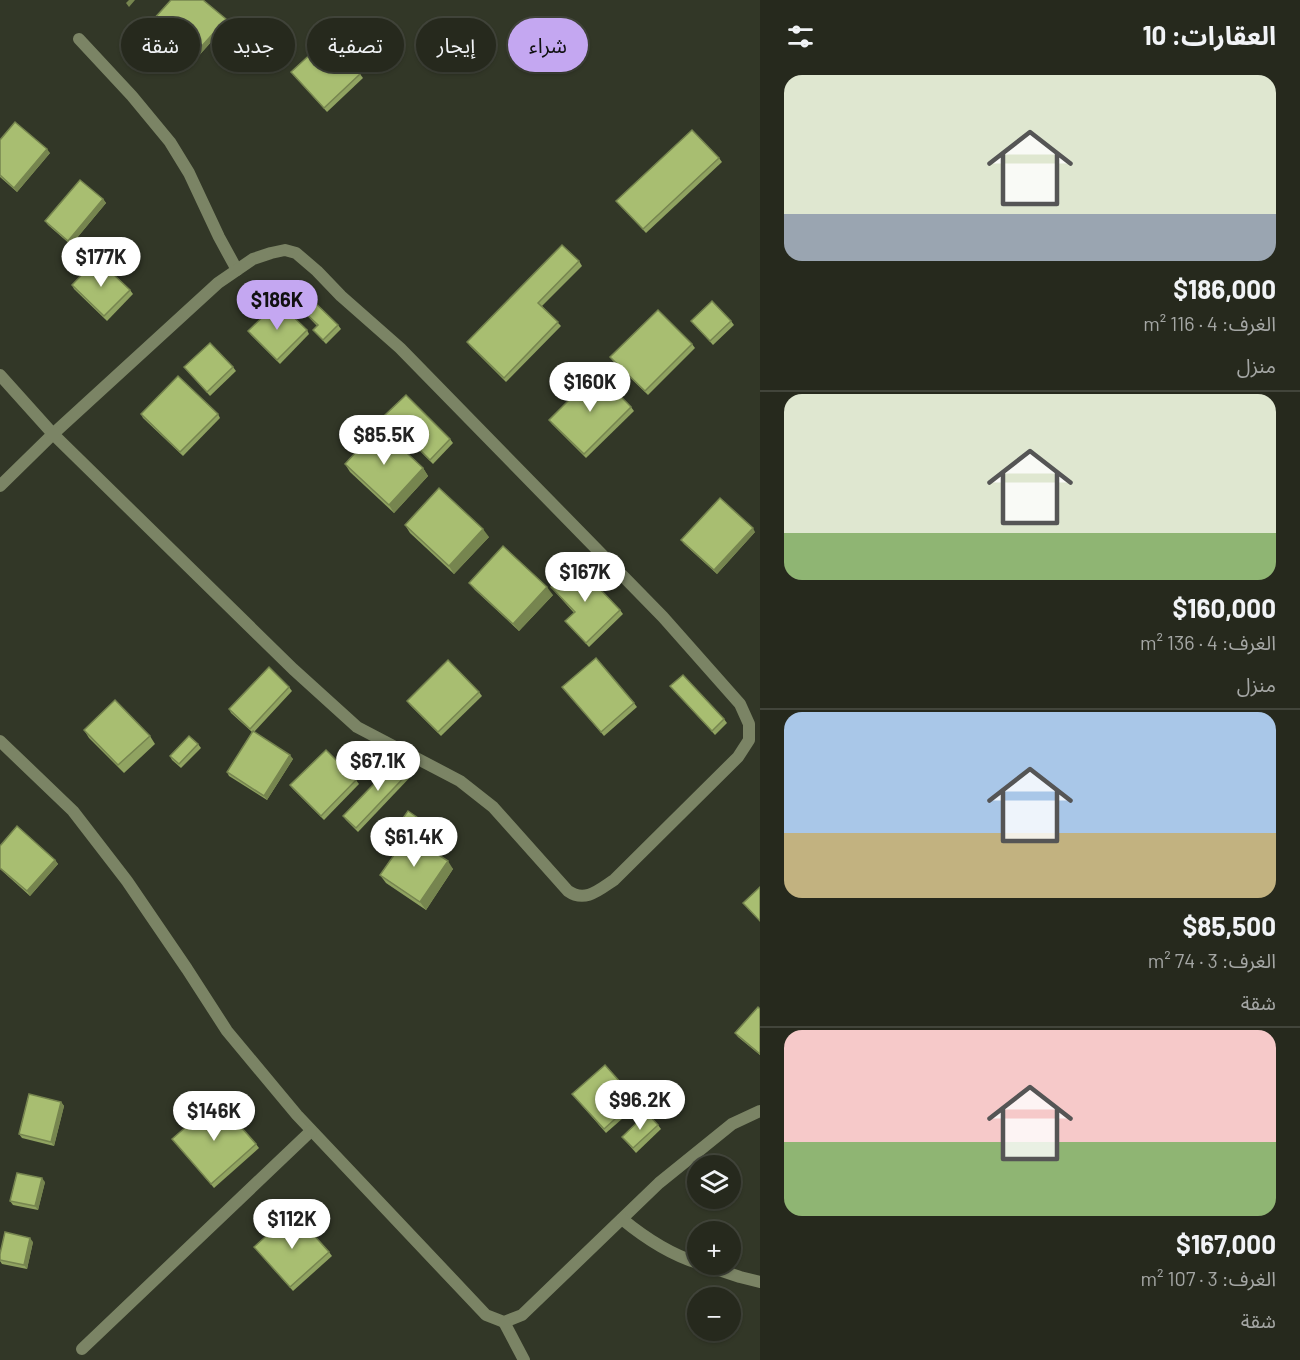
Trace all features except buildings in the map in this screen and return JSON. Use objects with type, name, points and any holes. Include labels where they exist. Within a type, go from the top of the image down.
[{"type":"street","points":[[79,39],[132,96],[170,142],[189,173],[237,270]]},
{"type":"street","points":[[0,375],[53,434],[293,669],[357,727],[460,781],[493,807],[574,895],[581,897],[592,895],[614,880],[744,750],[749,740],[749,724],[740,704],[663,617],[400,348],[296,253],[285,250],[253,259],[218,283],[53,434],[0,486]]},
{"type":"street","points":[[0,741],[73,811],[127,881],[227,1031],[311,1131],[486,1315],[504,1322],[524,1360]]},
{"type":"street","points":[[504,1322],[522,1315],[658,1183],[732,1124],[760,1112]]},
{"type":"street","points":[[82,1349],[311,1131]]},
{"type":"street","points":[[622,1218],[642,1235],[687,1260]]},
{"type":"street","points":[[734,1275],[760,1282]]}]
